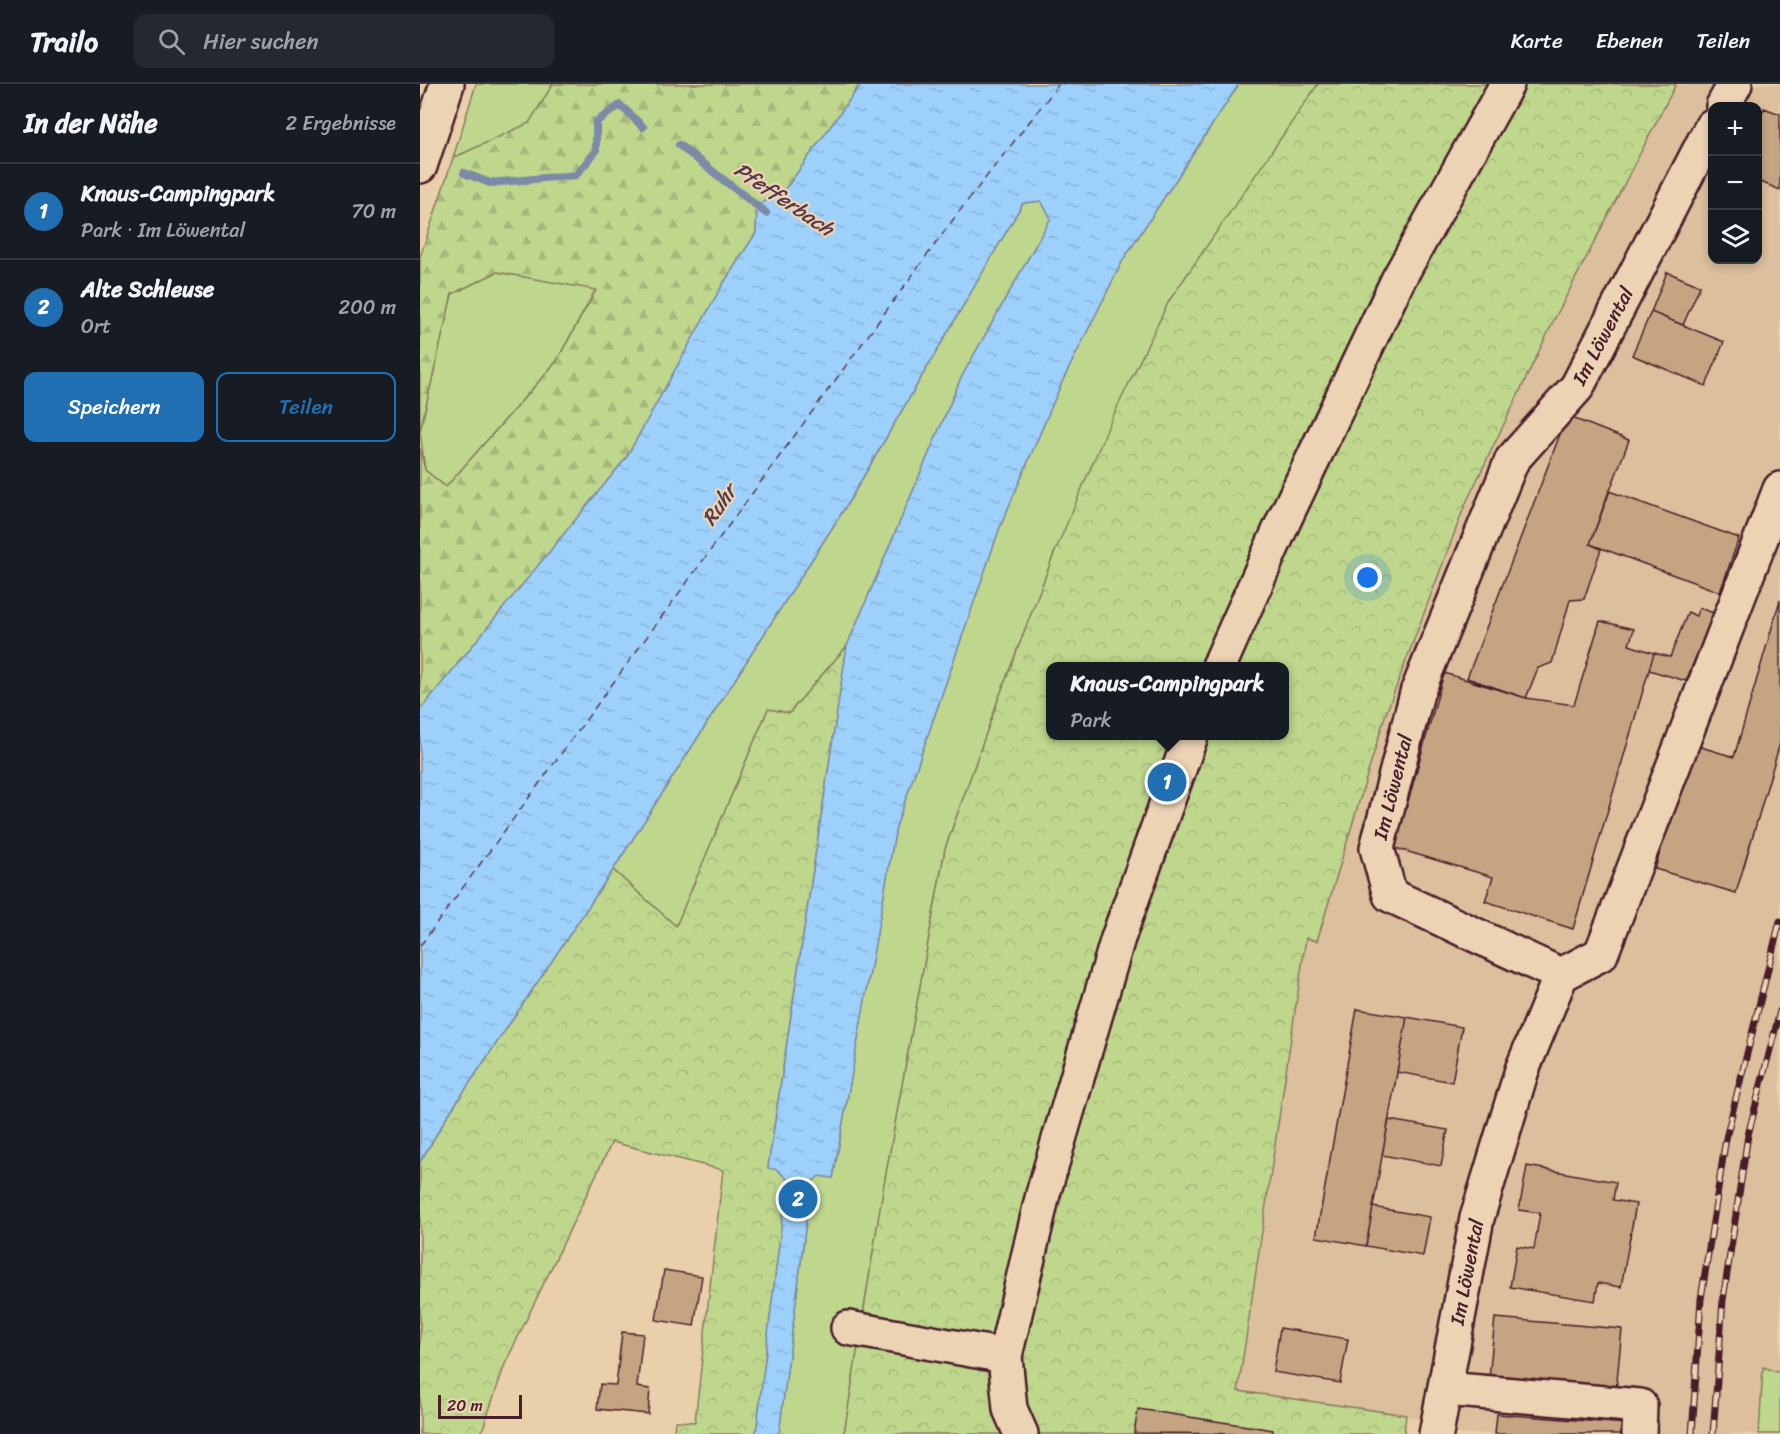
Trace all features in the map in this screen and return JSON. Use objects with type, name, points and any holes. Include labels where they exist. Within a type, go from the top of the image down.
[{"type":"street","points":[[420,166],[447,84]]},
{"type":"street","points":[[1221,662],[1285,518],[1398,279],[1507,84]]},
{"type":"street","points":[[1725,102],[1735,84]]},
{"type":"street","name":"Im Löwental","points":[[1436,1434],[1480,1207],[1522,1070],[1560,975],[1390,895],[1377,848],[1417,693],[1512,460],[1577,387],[1708,136]]},
{"type":"street","points":[[1560,975],[1601,954],[1780,489]]},
{"type":"street","points":[[1021,1434],[1010,1409],[1005,1356],[1043,1194],[1118,938],[1189,740]]},
{"type":"street","points":[[848,1328],[1005,1356]]},
{"type":"street","points":[[1445,1389],[1640,1406],[1639,1434]]},
{"type":"shaded area","points":[[1676,84],[1780,84],[1780,1434],[1446,1434],[1446,1429],[1406,1415],[1238,1391],[1306,938],[1317,941],[1385,716],[1465,505],[1554,320]]},
{"type":"green space","points":[[476,84],[553,84],[530,123],[453,158]]},
{"type":"green space","points":[[553,84],[861,84],[787,187],[757,207],[756,233],[723,284],[626,458],[420,710],[420,448],[425,470],[446,487],[556,362],[596,290],[497,272],[452,294],[420,431],[420,257],[453,158],[529,123]]},
{"type":"green space","points":[[1239,84],[1319,84],[1054,554],[998,700],[945,849],[883,1190],[844,1434],[779,1434],[811,1183],[819,1176],[833,1178],[896,827],[1000,527],[1062,382],[1123,260]]},
{"type":"green space","points":[[1318,84],[1676,84],[1554,320],[1465,505],[1385,716],[1317,941],[1306,938],[1238,1391],[1406,1415],[1404,1434],[844,1434],[883,1190],[945,849],[998,700],[1054,554],[1111,420],[1169,301]]},
{"type":"green space","points":[[1041,201],[1051,218],[961,378],[847,646],[789,713],[768,709],[676,927],[613,870],[848,503],[1023,203]]},
{"type":"green space","points":[[497,272],[596,289],[556,362],[446,487],[425,470],[420,431],[452,294]]},
{"type":"green space","points":[[847,646],[768,1167],[778,1170],[787,1179],[756,1434],[674,1434],[675,1421],[695,1422],[723,1170],[612,1142],[505,1364],[481,1434],[420,1434],[420,1162],[446,1118],[613,870],[676,926],[768,709],[789,713]]},
{"type":"green space","points":[[1763,1367],[1780,1373],[1780,1434],[1759,1434]]},
{"type":"water","name":"Ruhr","points":[[861,84],[1239,84],[1123,260],[1062,382],[1000,527],[896,827],[833,1178],[819,1176],[811,1183],[779,1434],[756,1434],[787,1179],[778,1170],[768,1168],[847,646],[961,378],[1051,218],[1041,201],[1023,203],[848,503],[613,870],[446,1118],[420,1162],[420,710],[626,458],[723,284],[756,233],[757,207],[787,187]]},
{"type":"building","points":[[1764,108],[1780,114],[1780,190],[1762,183],[1762,113]]},
{"type":"building","points":[[1667,272],[1700,286],[1683,325],[1651,312]]},
{"type":"building","points":[[1651,312],[1724,342],[1706,386],[1632,355]]},
{"type":"building","points":[[1567,416],[1629,440],[1590,544],[1601,549],[1584,599],[1570,600],[1552,663],[1538,668],[1526,698],[1467,678]]},
{"type":"building","points":[[1609,491],[1739,538],[1720,592],[1590,544]]},
{"type":"building","points":[[1780,600],[1780,743],[1736,893],[1655,869],[1691,744],[1734,757]]},
{"type":"building","points":[[1699,608],[1714,613],[1686,681],[1649,670],[1654,653],[1670,657],[1688,612],[1696,616]]},
{"type":"building","points":[[1600,621],[1634,629],[1629,645],[1654,653],[1573,929],[1485,901],[1493,877],[1395,848],[1444,673],[1526,698],[1574,705]]},
{"type":"building","points":[[1357,1009],[1407,1017],[1366,1246],[1316,1237]]},
{"type":"building","points":[[1407,1017],[1462,1027],[1452,1082],[1397,1072]]},
{"type":"building","points":[[1389,1120],[1448,1130],[1441,1166],[1382,1155]]},
{"type":"building","points":[[1527,1166],[1616,1182],[1613,1200],[1636,1204],[1621,1287],[1598,1283],[1595,1301],[1510,1287],[1517,1246],[1534,1249],[1540,1213],[1519,1210]]},
{"type":"building","points":[[1373,1207],[1430,1217],[1423,1256],[1366,1246]]},
{"type":"building","points":[[664,1270],[702,1276],[694,1326],[656,1320]]},
{"type":"building","points":[[1495,1318],[1622,1329],[1616,1391],[1489,1379]]},
{"type":"building","points":[[1280,1328],[1348,1339],[1340,1383],[1273,1372]]},
{"type":"building","points":[[622,1332],[643,1334],[637,1387],[650,1389],[648,1414],[597,1409],[600,1384],[616,1385]]},
{"type":"building","points":[[1138,1409],[1273,1430],[1273,1434],[1134,1433]]},
{"type":"building","points":[[1497,1414],[1627,1424],[1626,1434],[1495,1434]]},
{"type":"waterway","name":"Pfefferbach","points":[[464,173],[490,183],[576,175],[596,151],[596,122],[620,105],[643,127]]},
{"type":"waterway","name":"Pfefferbach","points":[[679,145],[766,213]]},
{"type":"ferry route","points":[[420,946],[958,213],[1059,84]]},
{"type":"railway","points":[[1692,1434],[1701,1299],[1726,1138],[1780,921]]},
{"type":"railway","points":[[1713,1434],[1723,1300],[1748,1135],[1780,1011]]},
{"type":"place","name":"Knaus-Campingpark","points":[[1167,782]]},
{"type":"place","name":"Alte Schleuse","points":[[798,1199]]}]
